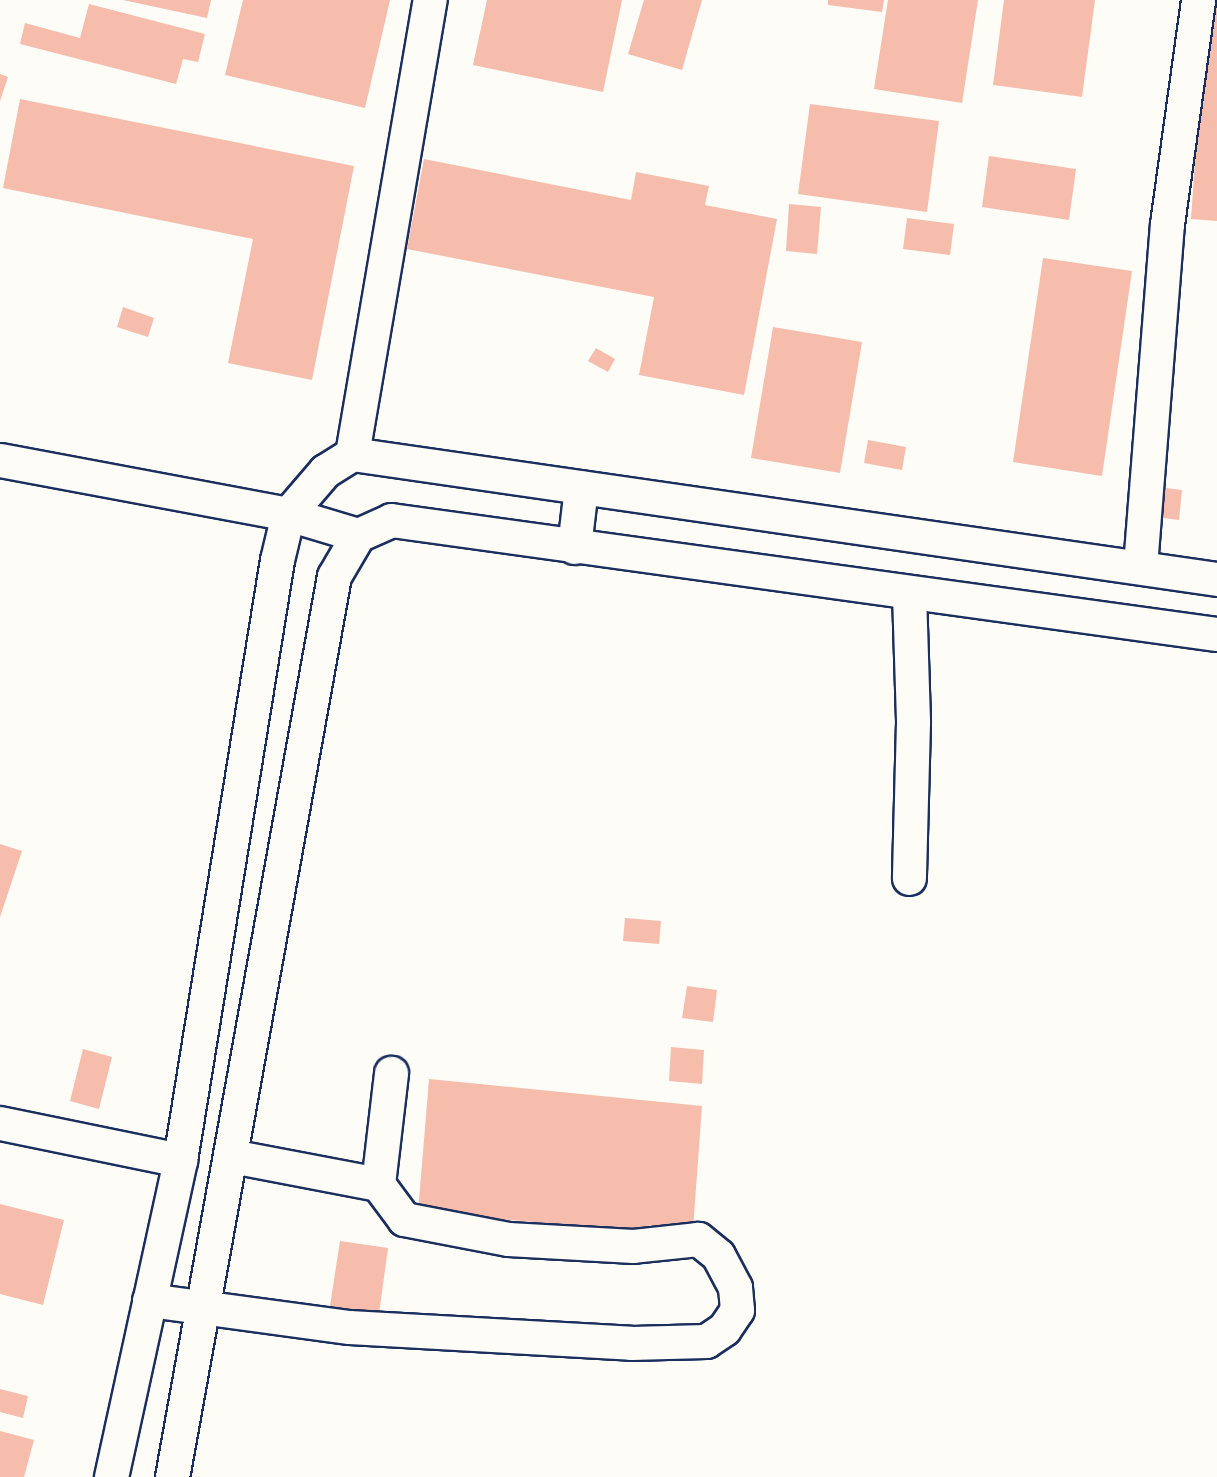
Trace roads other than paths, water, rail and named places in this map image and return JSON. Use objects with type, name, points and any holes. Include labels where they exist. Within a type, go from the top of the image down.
[{"type":"street","points":[[352,454],[430,0]]},
{"type":"street","points":[[1140,566],[1167,224],[1198,0]]},
{"type":"street","points":[[111,1477],[180,1160],[288,514],[325,471],[352,454],[1140,566],[1217,579]]},
{"type":"street","points":[[0,460],[288,514],[358,535]]},
{"type":"street","points":[[574,547],[581,487]]},
{"type":"street","points":[[172,1477],[334,576],[358,535],[391,520],[1217,634]]},
{"type":"street","points":[[909,593],[913,722],[909,878]]},
{"type":"street","points":[[378,1184],[391,1073]]},
{"type":"street","points":[[0,1123],[180,1160]]},
{"type":"street","points":[[149,1300],[350,1327],[631,1343],[706,1341],[724,1329],[737,1310],[735,1287],[718,1254],[698,1239],[633,1246],[508,1239],[404,1219],[378,1184],[231,1156]]}]
